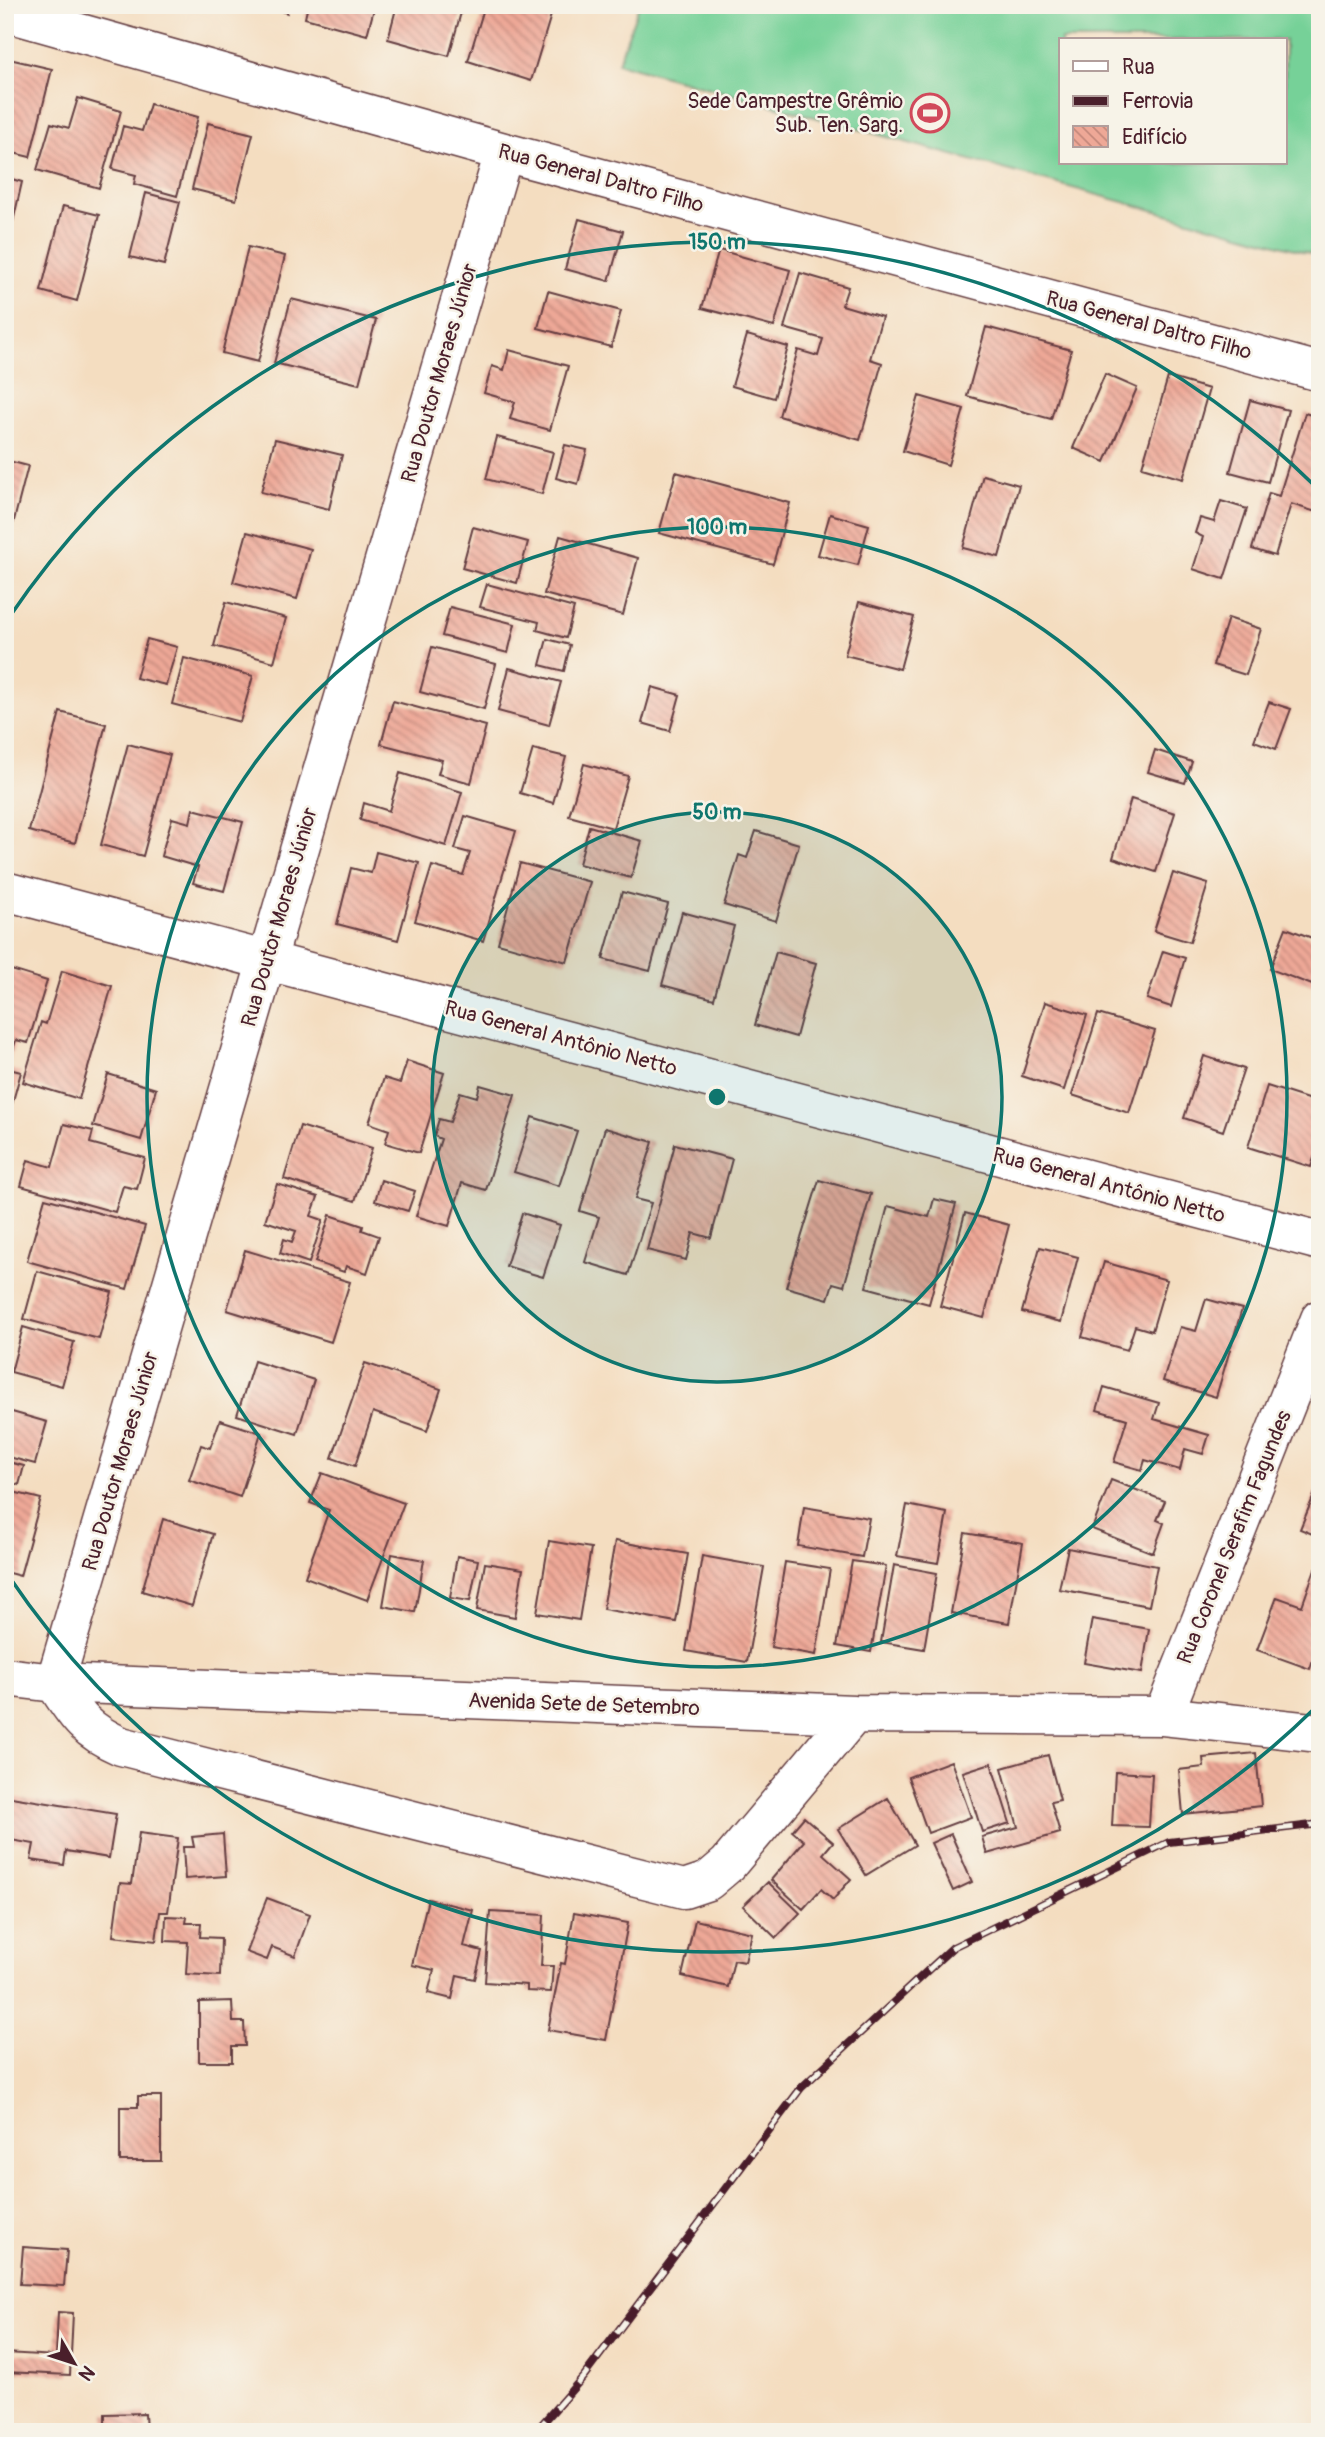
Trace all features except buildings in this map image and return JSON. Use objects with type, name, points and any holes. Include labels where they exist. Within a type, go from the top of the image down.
[{"type":"street","name":"Rua General Daltro Filho","points":[[5,12],[504,152],[1320,372]]},
{"type":"street","name":"Rua Doutor Moraes Júnior","points":[[55,1683],[504,152]]},
{"type":"street","name":"Rua General Antônio Netto","points":[[5,891],[1320,1241]]},
{"type":"street","name":"Rua Coronel Serafim Fagundes","points":[[1163,1716],[1320,1320]]},
{"type":"street","name":"Avenida Sete de Setembro","points":[[5,1677],[55,1683],[854,1714],[1163,1716],[1320,1733]]},
{"type":"street","points":[[55,1683],[79,1720],[97,1736],[121,1746],[684,1889],[708,1881],[728,1864],[854,1714]]},
{"type":"green space","name":"Sede Campestre Grêmio Sub. Ten. Sarg.","points":[[639,5],[1320,5],[1320,256],[618,63]]},
{"type":"railway","points":[[535,2432],[584,2376],[801,2088],[953,1947],[1169,1842],[1320,1824]]},
{"type":"place","name":"Sede Campestre Grêmio Sub. Ten. Sarg.","points":[[930,113]]}]
